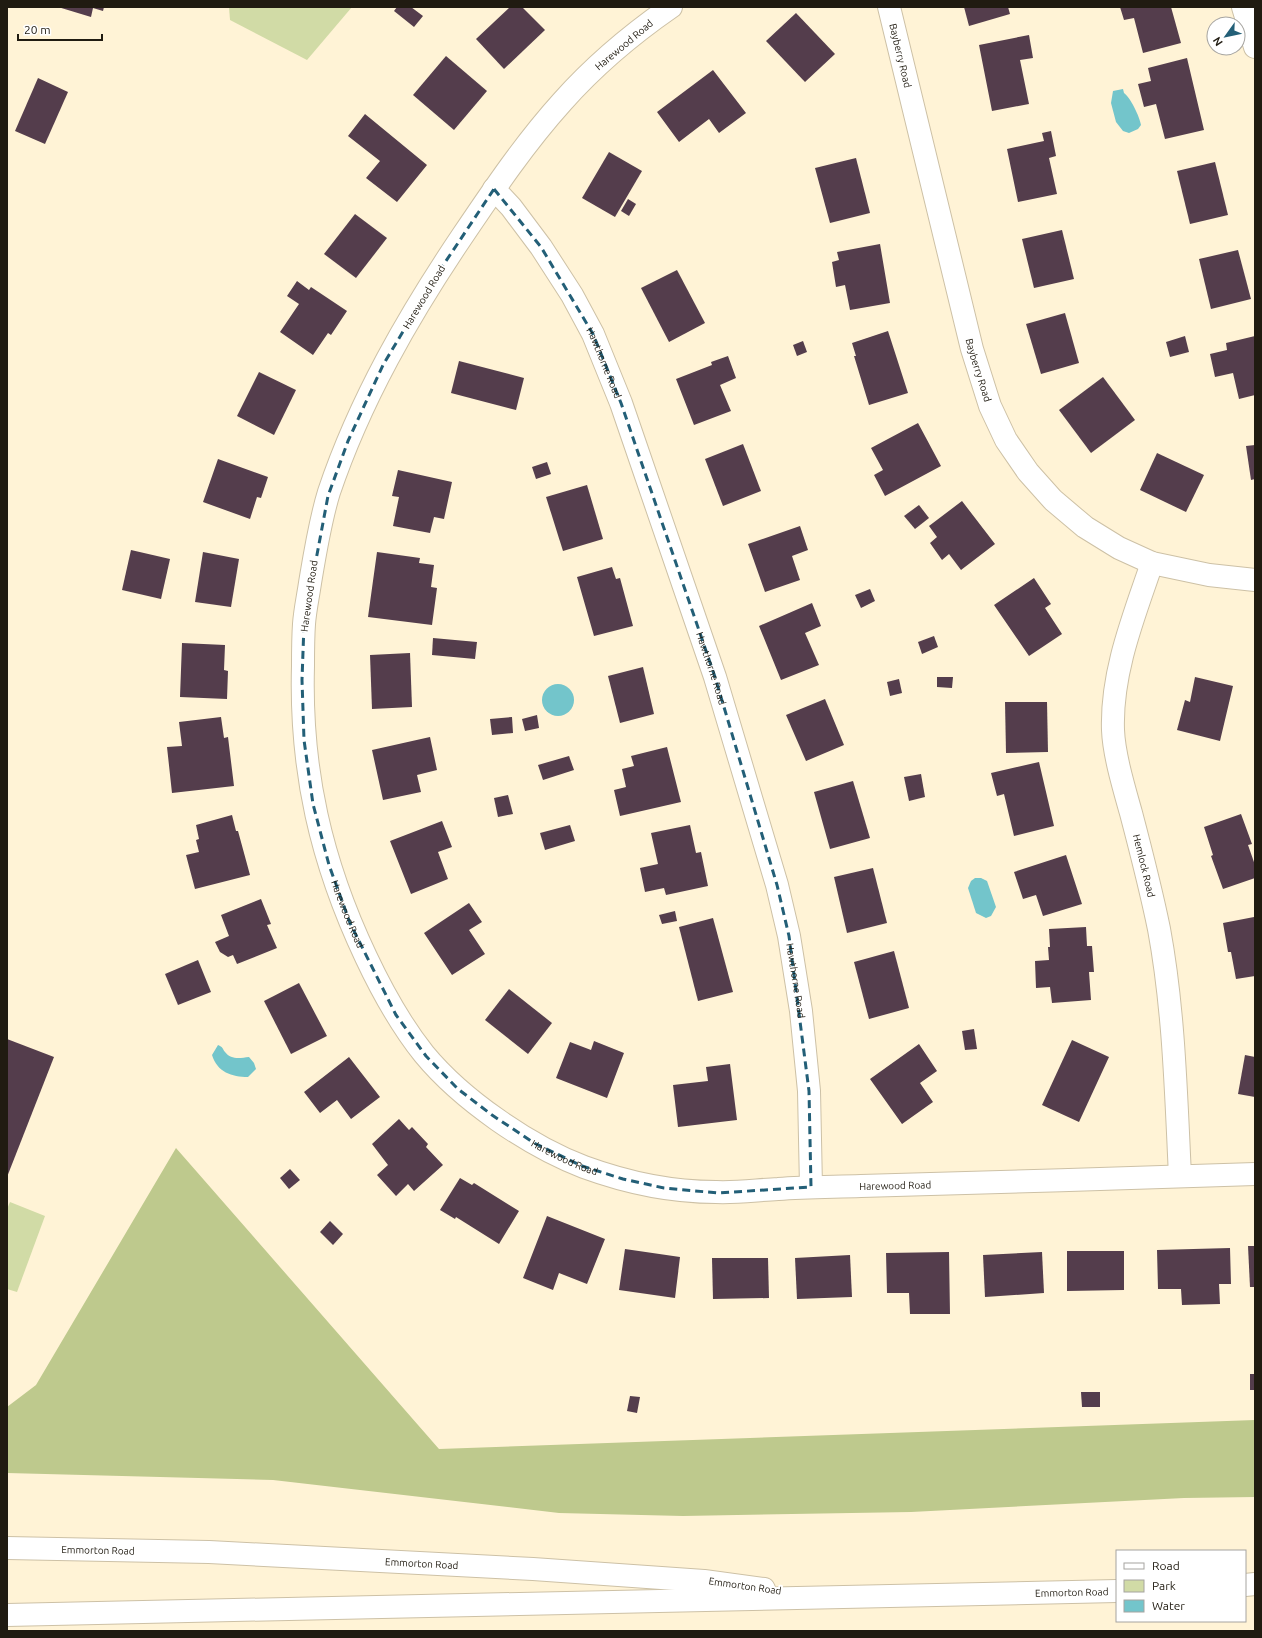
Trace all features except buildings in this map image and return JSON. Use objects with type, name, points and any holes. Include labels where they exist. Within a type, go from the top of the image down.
[{"type":"street","name":"Harewood Road","points":[[671,7],[622,44],[564,100],[531,138],[494,189],[438,273],[383,365],[348,441],[328,496],[314,553],[304,624],[302,680],[304,740],[313,804],[328,865],[350,923],[396,1015],[426,1056],[458,1089],[492,1115],[534,1143],[582,1166],[664,1188],[718,1193],[811,1187],[1255,1174]]},
{"type":"street","name":"Bayberry Road","points":[[889,7],[972,349],[990,406],[1006,440],[1028,472],[1053,500],[1085,527],[1119,548],[1152,563],[1209,575],[1255,580]]},
{"type":"street","points":[[1244,7],[1255,47]]},
{"type":"street","name":"Hawthorne Road","points":[[494,189],[511,207],[541,247],[572,295],[593,334],[621,403],[715,677],[775,878],[789,936],[801,1011],[809,1091],[811,1187]]},
{"type":"street","name":"Hemlock Road","points":[[1152,563],[1127,639],[1115,694],[1114,731],[1122,780],[1148,876],[1159,930],[1170,1006],[1180,1176]]},
{"type":"street","name":"Emmorton Road","points":[[7,1548],[209,1552],[533,1569],[704,1581],[835,1598]]},
{"type":"street","name":"Emmorton Road","points":[[7,1616],[1116,1591]]},
{"type":"highlighted area","points":[[494,189],[541,247],[593,334],[621,403],[715,677],[777,885],[789,936],[809,1091],[811,1187],[718,1193],[664,1188],[623,1179],[582,1166],[534,1143],[492,1115],[458,1089],[426,1056],[396,1015],[350,923],[329,865],[313,804],[304,740],[302,680],[304,624],[328,496],[348,441],[383,365],[438,273]]},
{"type":"green space","points":[[229,7],[352,7],[307,60],[230,20]]},
{"type":"green space","points":[[176,1148],[439,1449],[1255,1420],[1255,1497],[1184,1498],[911,1512],[683,1516],[559,1513],[273,1480],[7,1473],[7,1407],[36,1385]]},
{"type":"green space","points":[[10,1202],[45,1216],[17,1292],[7,1289],[7,1209]]},
{"type":"water","points":[[1123,89],[1139,117],[1141,125],[1138,129],[1129,133],[1123,131],[1116,122],[1111,103],[1113,91]]},
{"type":"water","points":[[555,684],[561,684],[570,688],[574,700],[570,712],[561,716],[555,716],[546,712],[542,703],[542,697],[546,688]]},
{"type":"water","points":[[975,878],[981,878],[987,881],[996,907],[991,916],[986,918],[976,913],[968,888],[971,881]]},
{"type":"water","points":[[218,1045],[222,1047],[227,1055],[236,1058],[249,1057],[254,1063],[256,1069],[248,1077],[231,1075],[221,1069],[217,1066],[212,1055]]}]
